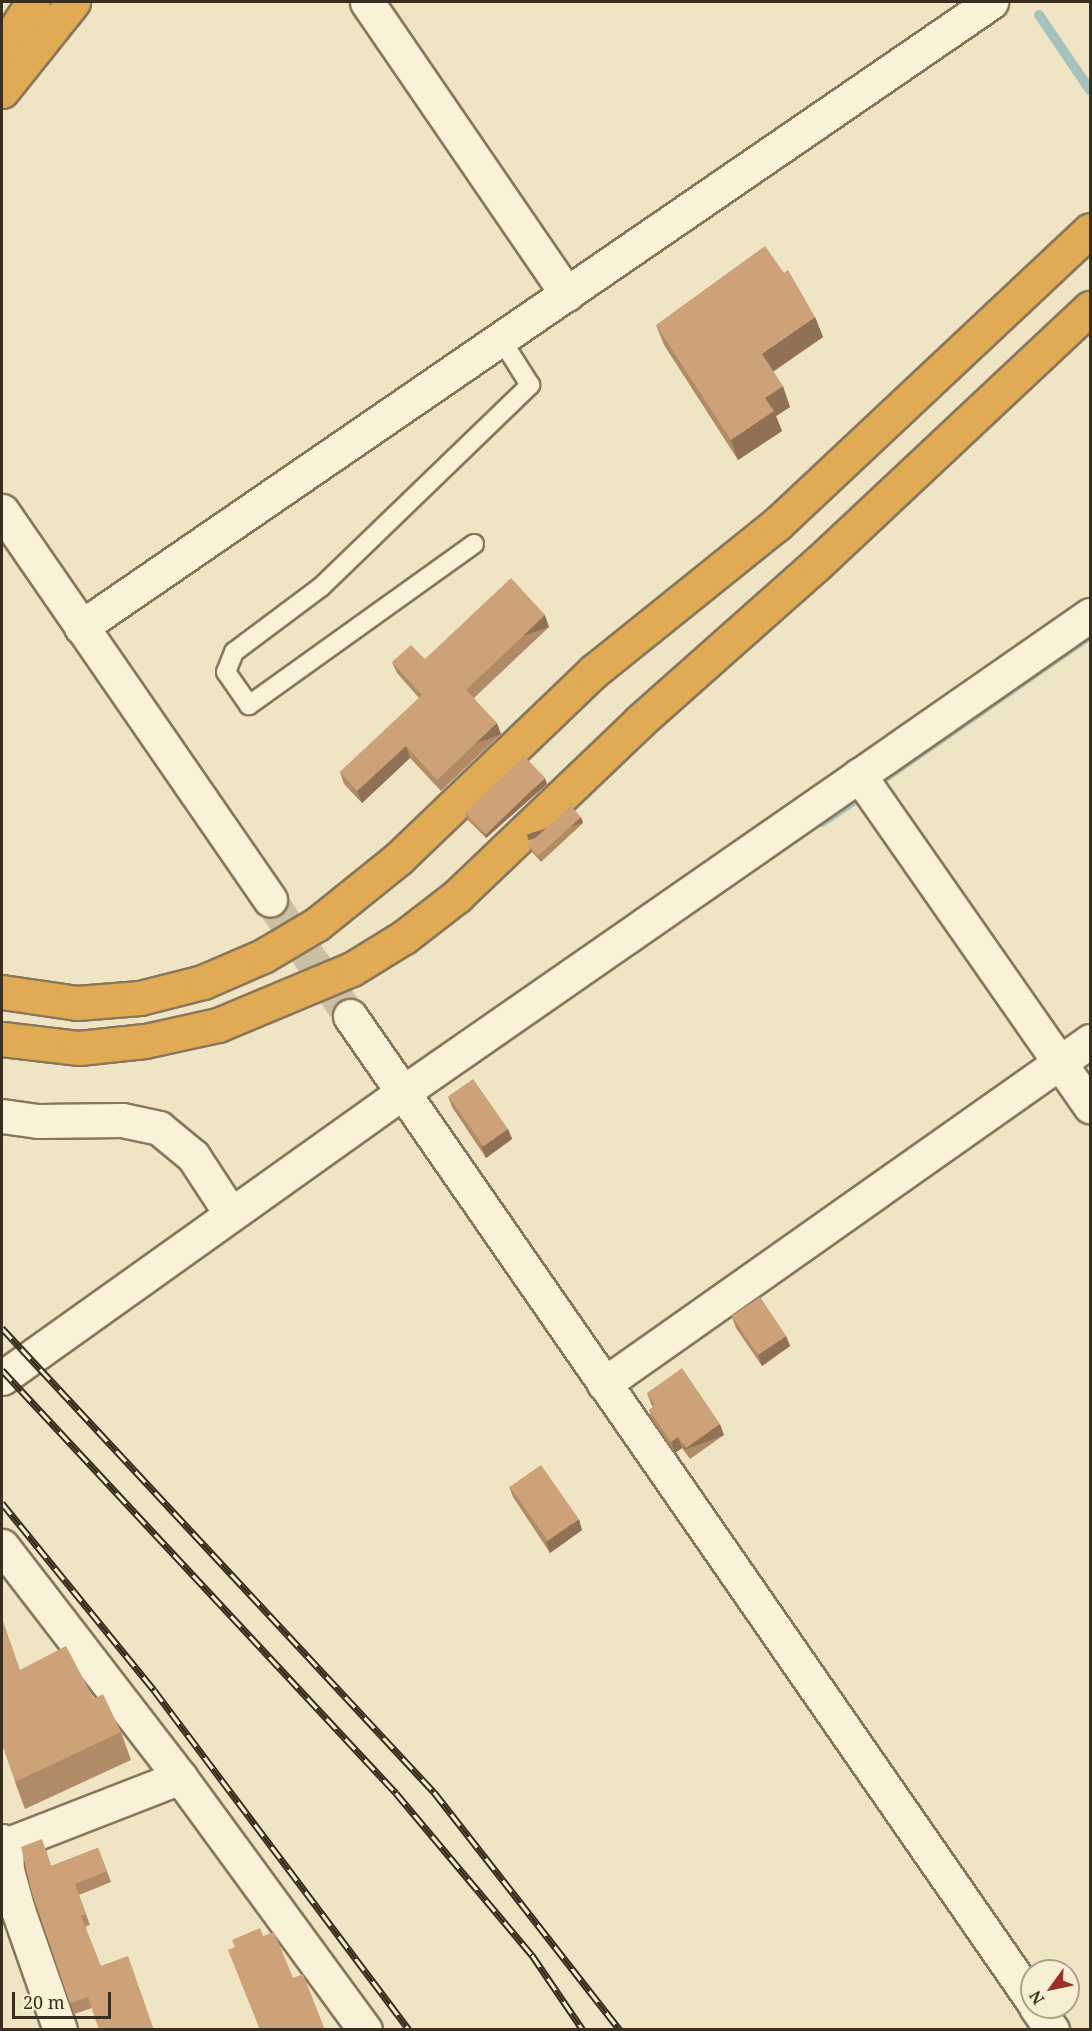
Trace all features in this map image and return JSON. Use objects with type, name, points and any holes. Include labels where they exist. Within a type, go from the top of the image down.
[{"type":"highway","points":[[2,49],[33,2]]},
{"type":"highway","points":[[2,91],[74,2]]},
{"type":"highway","points":[[2,992],[77,1003],[140,998],[203,982],[263,956],[316,924],[399,858],[594,670],[777,524],[1090,230]]},
{"type":"highway","points":[[2,1039],[79,1048],[145,1041],[218,1025],[352,969],[404,937],[457,896],[640,721],[817,564],[1090,308]]},
{"type":"street","points":[[367,2],[567,294]]},
{"type":"street","points":[[81,627],[991,2]]},
{"type":"street","points":[[2,511],[270,900]]},
{"type":"street","points":[[2,1378],[402,1093],[1090,615]]},
{"type":"street","points":[[859,775],[1090,1106]]},
{"type":"street","points":[[351,1016],[402,1093],[1020,1983]]},
{"type":"street","points":[[604,1384],[1090,1041]]},
{"type":"street","points":[[2,1116],[38,1120],[122,1120],[159,1128],[193,1156],[231,1214]]},
{"type":"street","points":[[2,1546],[180,1777],[365,2030]]},
{"type":"street","points":[[60,2030],[18,1910],[7,1870],[4,1843],[180,1777]]},
{"type":"lane","points":[[474,544],[249,705],[226,672],[234,652],[321,587],[530,385],[501,339]]},
{"type":"building","points":[[765,246],[784,273],[788,270],[815,317],[762,354],[783,386],[765,398],[774,411],[731,440],[656,325]]},
{"type":"building","points":[[511,578],[545,615],[466,690],[497,723],[437,780],[406,746],[357,791],[340,772],[422,695],[392,662],[411,645],[425,659]]},
{"type":"building","points":[[524,756],[545,778],[486,835],[465,813]]},
{"type":"building","points":[[571,806],[581,817],[538,856],[528,845]]},
{"type":"building","points":[[473,1079],[508,1129],[483,1146],[448,1096]]},
{"type":"building","points":[[760,1297],[786,1336],[758,1355],[732,1316]]},
{"type":"building","points":[[682,1368],[720,1424],[686,1448],[678,1437],[671,1442],[649,1410],[655,1405],[647,1393]]},
{"type":"building","points":[[541,1465],[579,1519],[548,1541],[510,1487]]},
{"type":"building","points":[[2,1618],[20,1670],[66,1646],[94,1699],[103,1694],[121,1732],[15,1782],[2,1744]]},
{"type":"building","points":[[42,1839],[51,1866],[98,1848],[107,1871],[75,1884],[86,1914],[81,1916],[101,1966],[128,1956],[154,2030],[99,2030],[88,1997],[70,2003],[32,1893],[21,1847]]},
{"type":"building","points":[[260,1928],[263,1936],[274,1932],[293,1978],[303,1974],[325,2030],[260,2030],[228,1950],[235,1947],[232,1940]]},
{"type":"waterway","points":[[1039,15],[1090,90]]},
{"type":"waterway","points":[[884,778],[1090,635]]},
{"type":"waterway","points":[[822,822],[859,797]]},
{"type":"tunnel","points":[[270,899],[350,1016]]},
{"type":"railway","points":[[2,1328],[434,1792],[620,2030]]},
{"type":"railway","points":[[2,1370],[396,1793],[532,1955],[583,2030]]},
{"type":"railway","points":[[2,1503],[154,1690],[409,2030]]}]
